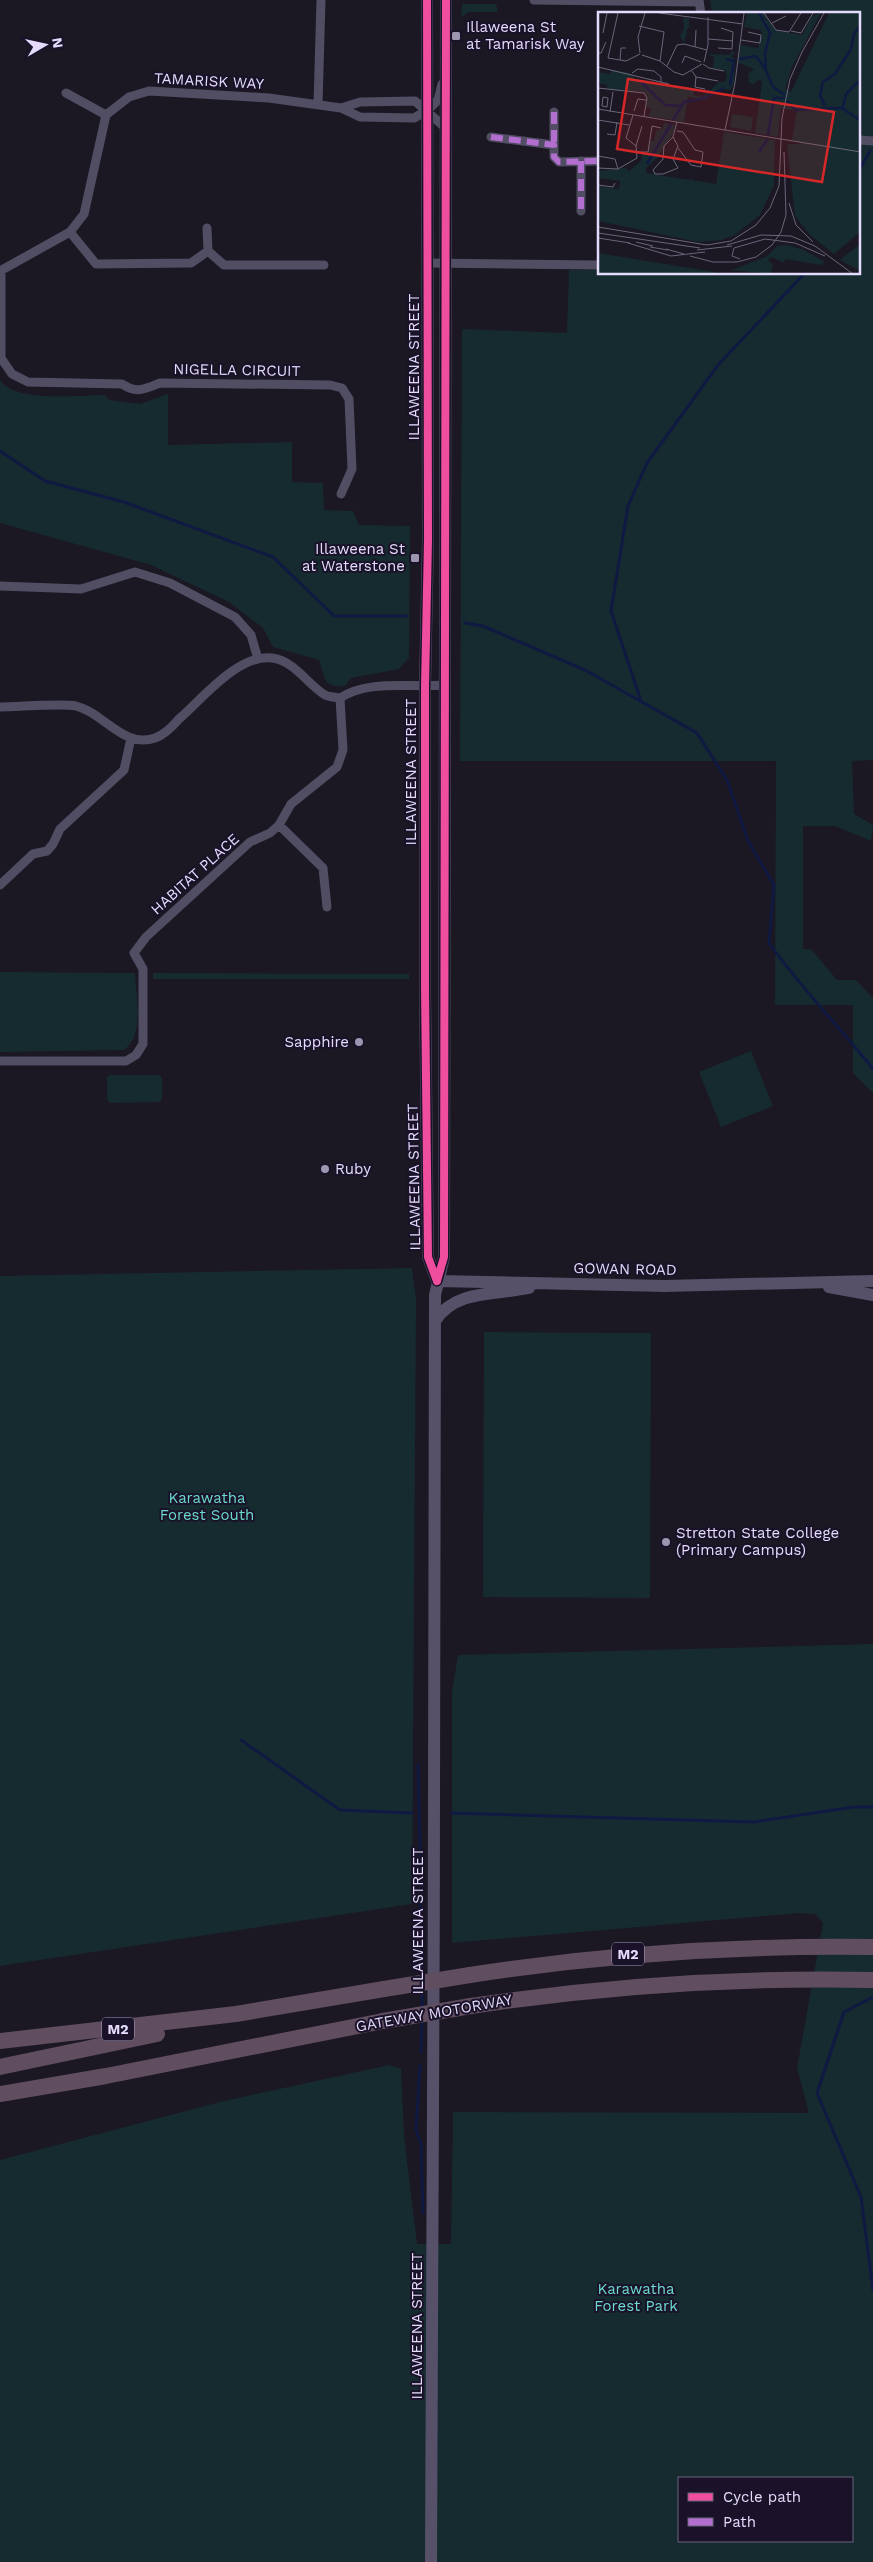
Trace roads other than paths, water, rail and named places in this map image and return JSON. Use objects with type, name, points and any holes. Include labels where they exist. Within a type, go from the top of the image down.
[{"type":"highway","name":"GATEWAY MOTORWAY","points":[[0,2041],[98,2031],[210,2015],[236,2014],[470,1975],[573,1960],[646,1952],[788,1946],[873,1947]]},
{"type":"highway","name":"GATEWAY MOTORWAY","points":[[0,2094],[106,2076],[383,2021],[471,2006],[651,1985],[788,1980],[873,1980]]},
{"type":"highway","points":[[0,2067],[213,2024],[236,2014]]},
{"type":"highway","points":[[0,2104],[80,2087],[106,2076]]},
{"type":"main road","name":"ILLAWEENA STREET","points":[[427,0],[428,540],[425,686],[425,988],[428,1257],[437,1281]]},
{"type":"main road","name":"ILLAWEENA STREET","points":[[431,2562],[435,1321],[437,1281],[444,1256],[446,0]]},
{"type":"main road","points":[[425,790],[444,779]]},
{"type":"main road","points":[[425,988],[444,988]]},
{"type":"main road","name":"GOWAN ROAD","points":[[437,1281],[665,1286],[812,1284],[873,1281]]},
{"type":"main road","points":[[435,1321],[449,1307],[476,1295],[513,1292],[551,1284]]},
{"type":"main road","name":"GOWAN ROAD","points":[[812,1284],[873,1296]]},
{"type":"street","points":[[318,105],[321,0]]},
{"type":"street","points":[[534,0],[699,1]]},
{"type":"street","points":[[428,138],[414,118],[428,110],[438,100],[447,68]]},
{"type":"street","points":[[428,86],[414,101],[428,110],[447,129]]},
{"type":"street","name":"TAMARISK WAY","points":[[106,115],[129,97],[149,90],[269,98],[341,108],[360,117],[414,118]]},
{"type":"street","points":[[0,271],[70,232],[84,214],[106,115],[66,93]]},
{"type":"street","name":"TAMARISK WAY","points":[[341,108],[360,102],[414,101]]},
{"type":"street","points":[[554,112],[554,157],[559,162],[598,161]]},
{"type":"street","points":[[491,137],[554,145]]},
{"type":"street","points":[[860,140],[873,141]]},
{"type":"street","points":[[581,161],[581,211]]},
{"type":"street","points":[[207,228],[208,251],[224,265],[324,266]]},
{"type":"street","points":[[70,232],[96,264],[191,263],[208,251]]},
{"type":"street","points":[[428,263],[598,264]]},
{"type":"street","name":"NIGELLA CIRCUIT","points":[[0,271],[1,358],[12,374],[28,382],[122,384],[132,390],[141,391],[160,382],[330,385],[342,388],[349,399],[352,470],[341,494]]},
{"type":"street","points":[[0,586],[81,589],[135,572],[170,583],[235,617],[251,635],[258,659]]},
{"type":"street","points":[[0,707],[76,706],[95,714],[126,737],[155,738],[171,728],[233,670],[252,660],[273,658],[296,669],[326,695],[340,698],[353,690],[369,686],[444,685]]},
{"type":"street","name":"HABITAT PLACE","points":[[0,1061],[126,1061],[136,1055],[143,1044],[143,969],[134,953],[146,937],[250,842],[270,834],[291,804],[337,767],[343,750],[340,698]]},
{"type":"street","points":[[0,885],[32,854],[47,851],[53,844],[60,829],[124,770],[132,738]]},
{"type":"street","points":[[278,825],[323,868],[327,907]]},
{"type":"waterway","points":[[860,168],[870,151]]},
{"type":"waterway","points":[[641,701],[611,611],[628,506],[647,463],[718,365],[803,275]]},
{"type":"waterway","points":[[0,451],[45,481],[124,502],[273,557],[334,616],[406,616]]},
{"type":"waterway","points":[[465,623],[483,626],[585,670],[697,733],[727,780],[748,841],[774,885],[769,943],[794,976],[873,1069]]},
{"type":"waterway","points":[[241,1740],[340,1810],[412,1813]]},
{"type":"waterway","points":[[418,1765],[421,1886]]},
{"type":"waterway","points":[[451,1813],[754,1822],[854,1807],[873,1807]]},
{"type":"waterway","points":[[420,1912],[421,1899]]},
{"type":"waterway","points":[[415,1940],[422,1951],[422,1977]]},
{"type":"waterway","points":[[422,1988],[422,2009]]},
{"type":"waterway","points":[[873,1997],[844,2012],[817,2093],[861,2197],[873,2290]]},
{"type":"waterway","points":[[421,2052],[422,2021]]},
{"type":"waterway","points":[[420,2066],[416,2130],[421,2144],[423,2213]]},
{"type":"place","name":"Illaweena St at Tamarisk Way","points":[[456,36]]},
{"type":"place","name":"Illaweena St at Waterstone","points":[[415,558]]},
{"type":"place","name":"Sapphire","points":[[359,1042]]},
{"type":"place","name":"Ruby","points":[[325,1169]]},
{"type":"place","name":"Stretton State College (Primary Campus)","points":[[666,1542]]},
{"type":"park label","name":"Karawatha Forest South","points":[[207,1506]]},
{"type":"park label","name":"Karawatha Forest Park","points":[[636,2298]]}]
